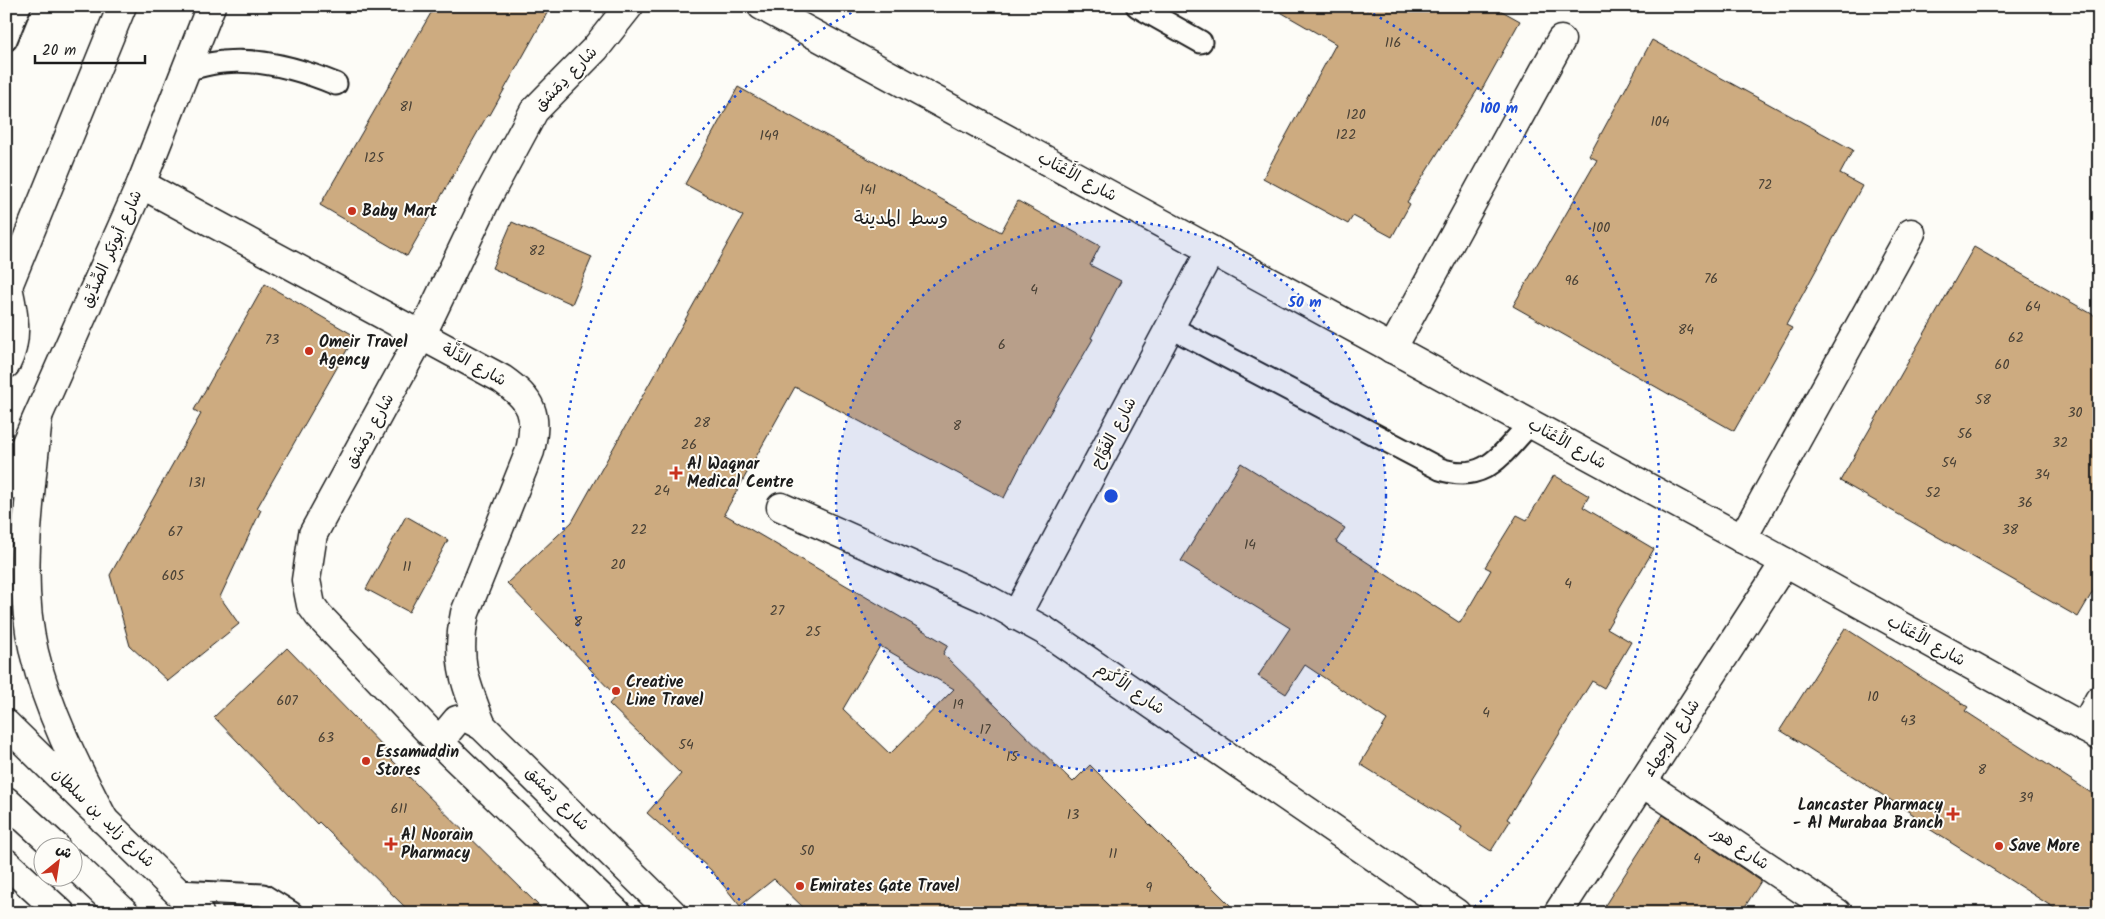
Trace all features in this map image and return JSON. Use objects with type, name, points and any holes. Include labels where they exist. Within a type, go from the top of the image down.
[{"type":"main road","points":[[6,364],[14,343],[15,321],[7,287],[122,6]]},
{"type":"main road","name":"شارع أبوبَكر الصِّدِّيق","points":[[6,488],[141,184],[211,6]]},
{"type":"main road","name":"شارع دِمَشق","points":[[617,913],[442,745],[318,616],[311,605],[306,580],[314,534],[422,336],[487,198],[534,111],[595,49],[629,6]]},
{"type":"main road","name":"شارع الأَعْنَاب","points":[[762,6],[794,14],[1211,250],[1785,562],[2091,732],[2099,700]]},
{"type":"main road","points":[[1392,348],[1561,40]]},
{"type":"main road","name":"شارع الدَّلَّة","points":[[141,184],[502,379],[527,400],[533,412],[535,430],[530,451],[466,613],[460,639],[461,667],[482,726]]},
{"type":"main road","points":[[1742,539],[1911,233]]},
{"type":"main road","name":"شارع الفَوَّاح","points":[[1016,616],[1211,250]]},
{"type":"main road","points":[[38,417],[28,528],[27,579],[31,635],[34,652],[47,692],[72,757],[104,820]]},
{"type":"main road","name":"شارع الأَكْرَم","points":[[781,508],[985,598],[1060,641],[1456,913]]},
{"type":"main road","name":"شارع الوجهاء","points":[[1558,913],[1785,562]]},
{"type":"main road","name":"شارع دِمَشق","points":[[442,745],[447,732],[457,720],[467,718],[482,726],[672,913]]},
{"type":"main road","name":"شارع زايد بن سلطان","points":[[6,724],[199,913]]},
{"type":"main road","name":"شارع هور","points":[[1643,782],[1823,909]]},
{"type":"main road","points":[[6,801],[44,836]]},
{"type":"main road","points":[[6,863],[61,913]]},
{"type":"main road","points":[[82,872],[125,913]]},
{"type":"main road","points":[[6,886],[36,891]]},
{"type":"lane","points":[[6,40],[20,6]]},
{"type":"lane","points":[[1137,6],[1201,42]]},
{"type":"lane","points":[[185,70],[223,62],[262,62],[300,69],[336,84]]},
{"type":"lane","points":[[1170,327],[1440,468],[1457,474],[1470,474],[1482,470],[1496,460],[1530,424]]},
{"type":"lane","points":[[177,892],[263,895],[292,913]]},
{"type":"building","points":[[435,6],[551,6],[490,115],[488,114],[407,256],[320,205]]},
{"type":"building","points":[[1270,6],[1493,6],[1520,21],[1481,91],[1478,89],[1407,202],[1410,204],[1392,237],[1353,216],[1348,224],[1263,178],[1336,44]]},
{"type":"building","points":[[1652,40],[1853,150],[1840,174],[1862,186],[1786,325],[1792,328],[1734,431],[1513,306],[1597,160],[1589,156]]},
{"type":"building","points":[[738,87],[1001,232],[1018,201],[1100,246],[1090,265],[1121,281],[1091,338],[1093,339],[1030,447],[1004,498],[795,387],[724,514],[948,645],[943,654],[1073,782],[1090,765],[1238,913],[809,913],[774,879],[740,906],[711,870],[647,813],[681,774],[609,704],[616,696],[507,583],[572,522],[743,216],[685,184]],"holes":[[[880,646],[954,689],[890,754],[843,709]]]},
{"type":"building","points":[[512,222],[592,257],[572,304],[492,268]]},
{"type":"building","points":[[1974,247],[2099,318],[2099,581],[2078,617],[1840,481]]},
{"type":"building","points":[[265,284],[355,336],[257,508],[261,510],[220,597],[239,624],[168,681],[130,646],[110,575],[201,414],[194,410]]},
{"type":"building","points":[[1241,463],[1345,528],[1336,542],[1460,623],[1491,570],[1485,567],[1517,515],[1527,520],[1554,475],[1589,496],[1583,507],[1654,549],[1607,628],[1631,642],[1604,688],[1592,681],[1507,819],[1510,821],[1491,851],[1460,831],[1462,827],[1360,764],[1387,720],[1305,665],[1286,694],[1258,676],[1290,628],[1181,561]]},
{"type":"building","points":[[406,516],[448,540],[409,612],[366,589]]},
{"type":"building","points":[[1845,628],[1968,707],[1965,711],[2099,798],[2099,913],[2062,913],[1912,818],[1914,815],[1780,730]]},
{"type":"building","points":[[287,648],[390,754],[388,756],[546,913],[411,913],[319,822],[317,824],[214,717]]},
{"type":"building","points":[[1663,815],[1761,881],[1741,913],[1600,913]]},
{"type":"place","name":"Baby Mart","points":[[352,211]]},
{"type":"place","name":"Omeir Travel Agency","points":[[309,351]]},
{"type":"place","name":"Al Waqnar Medical Centre","points":[[676,473]]},
{"type":"place","name":"Creative Line Travel","points":[[616,691]]},
{"type":"place","name":"Essamuddin Stores","points":[[366,761]]},
{"type":"place","name":"Lancaster Pharmacy - Al Murabaa Branch","points":[[1953,814]]},
{"type":"place","name":"Al Noorain Pharmacy","points":[[391,844]]},
{"type":"place","name":"Save More","points":[[1999,846]]},
{"type":"place","name":"Emirates Gate Travel","points":[[800,886]]},
{"type":"district","name":"وسط المدينة","points":[[901,219]]}]
